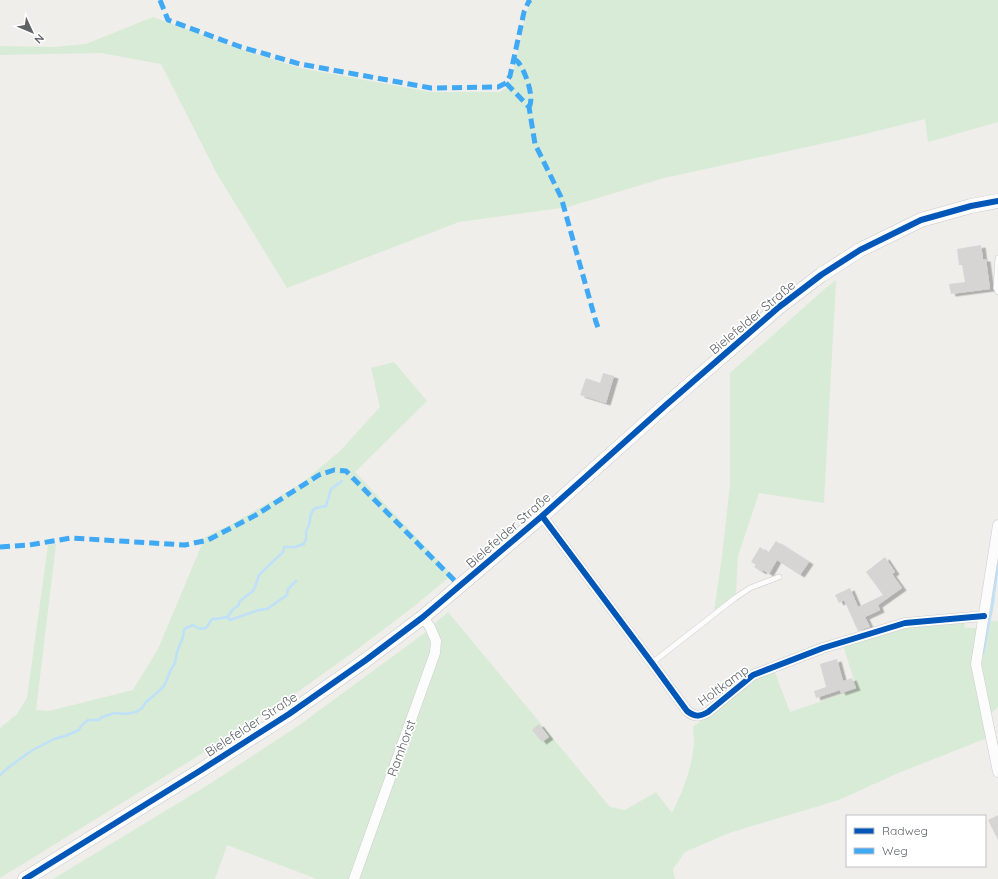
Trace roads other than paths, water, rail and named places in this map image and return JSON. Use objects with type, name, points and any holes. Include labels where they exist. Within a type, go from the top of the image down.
[{"type":"main road","name":"Bielefelder Straße","points":[[25,879],[289,714],[366,660],[423,617],[542,516],[741,339],[779,307],[821,275],[860,250],[921,220],[998,200]]},
{"type":"street","name":"Holtkamp","points":[[542,516],[686,711],[692,715],[702,715],[708,712],[753,675],[823,648],[905,623],[984,616]]},
{"type":"street","points":[[998,526],[976,664],[998,772]]},
{"type":"street","name":"Ramhorst","points":[[354,879],[435,654],[436,641],[430,627],[423,617]]},
{"type":"lane","points":[[998,258],[996,288],[998,292]]},
{"type":"lane","points":[[652,663],[735,598],[750,588],[779,577]]},
{"type":"waterway","points":[[0,775],[31,751],[54,739],[79,730],[88,720],[99,720],[102,717],[115,713],[125,714],[136,712],[142,708],[166,682],[175,663],[184,630],[193,625],[202,629],[206,628],[212,619],[227,617],[233,609],[238,606],[240,601],[253,591],[259,575],[283,552],[284,547],[295,547],[304,544],[306,540],[306,531],[314,509],[326,506],[331,489],[342,481]]},
{"type":"waterway","points":[[983,654],[992,608],[998,564]]},
{"type":"waterway","points":[[227,617],[230,620],[259,610],[267,609],[287,595],[288,589],[296,581]]}]
